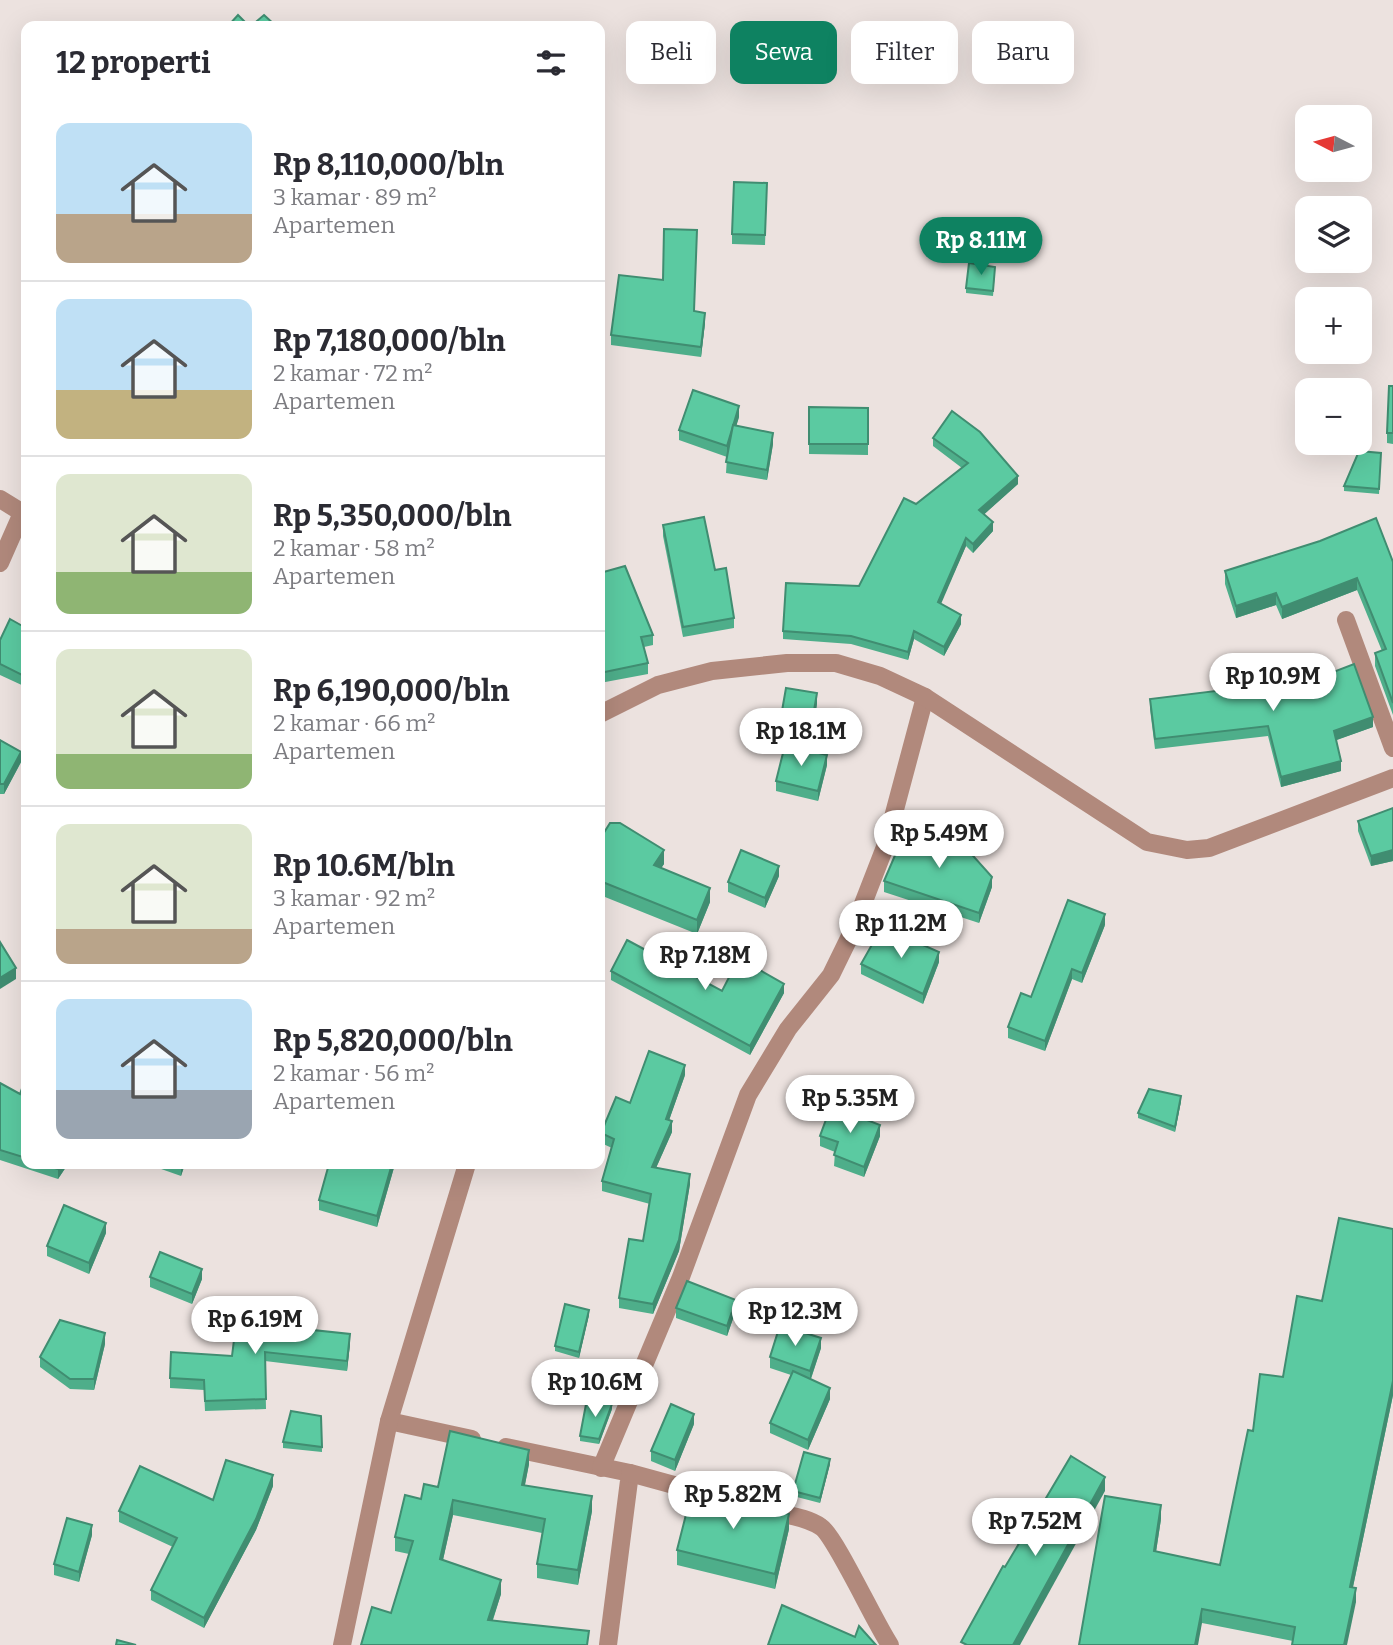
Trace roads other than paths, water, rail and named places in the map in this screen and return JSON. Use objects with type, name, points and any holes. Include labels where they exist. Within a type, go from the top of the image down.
[{"type":"street","points":[[0,499],[21,512]]},
{"type":"street","points":[[0,563],[21,520]]},
{"type":"street","points":[[1346,620],[1393,748]]},
{"type":"street","points":[[605,712],[669,682],[712,671],[787,663],[836,663],[880,676],[925,697],[1147,842],[1167,848],[1209,848],[1233,842],[1393,778]]},
{"type":"street","points":[[601,1468],[681,1277],[748,1095],[788,1028],[831,975],[852,932],[886,847],[925,697]]},
{"type":"street","points":[[342,1645],[389,1421],[465,1169]]},
{"type":"street","points":[[389,1421],[630,1473],[816,1524],[830,1534],[873,1620],[890,1645]]},
{"type":"street","points":[[608,1645],[630,1473]]}]
